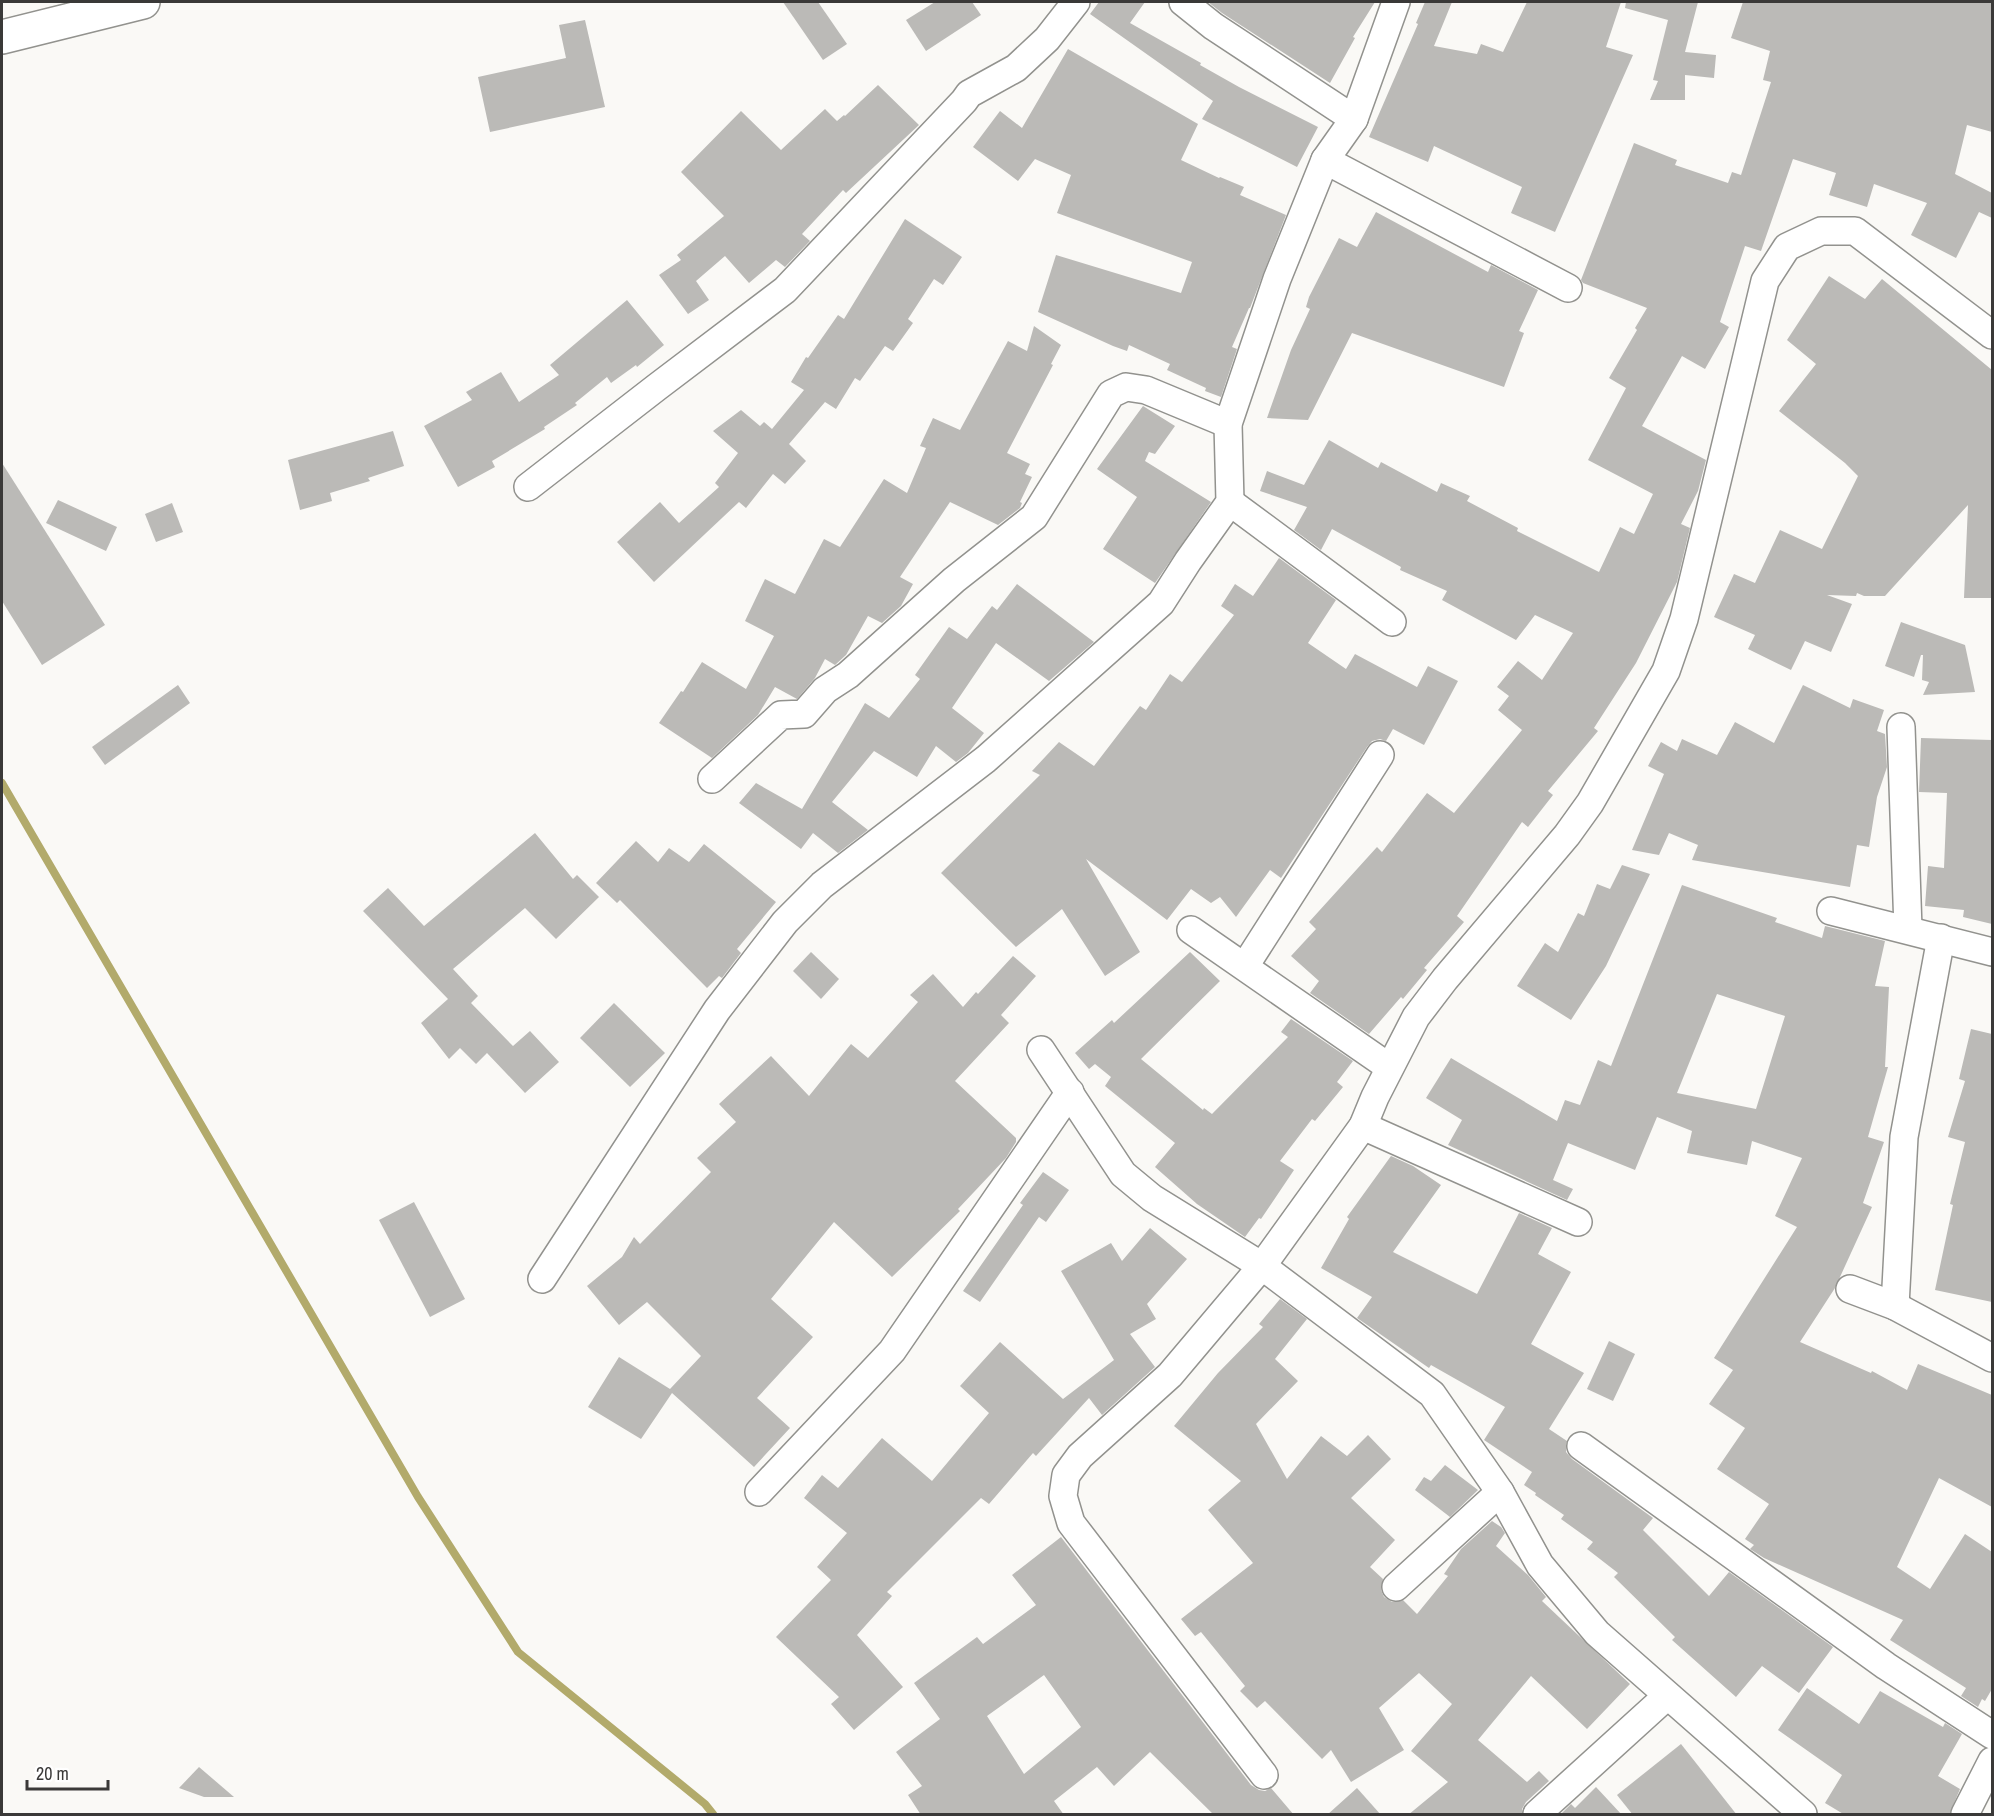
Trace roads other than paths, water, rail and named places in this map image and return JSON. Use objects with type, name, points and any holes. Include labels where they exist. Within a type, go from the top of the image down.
[{"type":"main road","points":[[2,37],[143,2]]},
{"type":"street","points":[[528,488],[785,290],[969,94],[1017,68],[1047,39],[1076,2]]},
{"type":"street","points":[[1184,2],[1213,26],[1354,120]]},
{"type":"street","points":[[542,1280],[717,1010],[784,922],[822,885],[986,759],[1161,603],[1230,502],[1228,424],[1277,279],[1325,160],[1354,120],[1396,2]]},
{"type":"street","points":[[1325,160],[1568,288]]},
{"type":"street","points":[[1264,1775],[1071,1523],[1063,1496],[1066,1474],[1080,1456],[1170,1376],[1262,1266],[1363,1126],[1389,1067],[1416,1017],[1590,804],[1666,671],[1684,620],[1765,281],[1787,248],[1821,231],[1855,231],[1992,335]]},
{"type":"street","points":[[712,779],[782,716],[804,714],[825,690],[848,675],[954,580],[1034,517],[1111,394],[1126,387],[1146,390],[1228,424]]},
{"type":"street","points":[[1230,502],[1392,622]]},
{"type":"street","points":[[1901,728],[1908,929]]},
{"type":"street","points":[[1245,966],[1380,756]]},
{"type":"street","points":[[1832,911],[1992,952]]},
{"type":"street","points":[[1191,930],[1389,1067]]},
{"type":"street","points":[[1895,1306],[1904,1137],[1941,938]]},
{"type":"street","points":[[1041,1050],[1123,1174],[1152,1198],[1262,1266],[1432,1394],[1500,1492],[1539,1565],[1597,1633],[1803,1815]]},
{"type":"street","points":[[759,1492],[892,1351],[1070,1092]]},
{"type":"street","points":[[1363,1126],[1578,1222]]},
{"type":"street","points":[[1850,1289],[1895,1306],[1992,1358]]},
{"type":"street","points":[[1581,1446],[1886,1666],[1992,1735]]},
{"type":"street","points":[[1396,1587],[1500,1492]]},
{"type":"street","points":[[1537,1815],[1667,1696]]},
{"type":"street","points":[[1965,1815],[1992,1761]]},
{"type":"waterway","points":[[2,783],[418,1497],[518,1652],[705,1804],[713,1814]]}]
